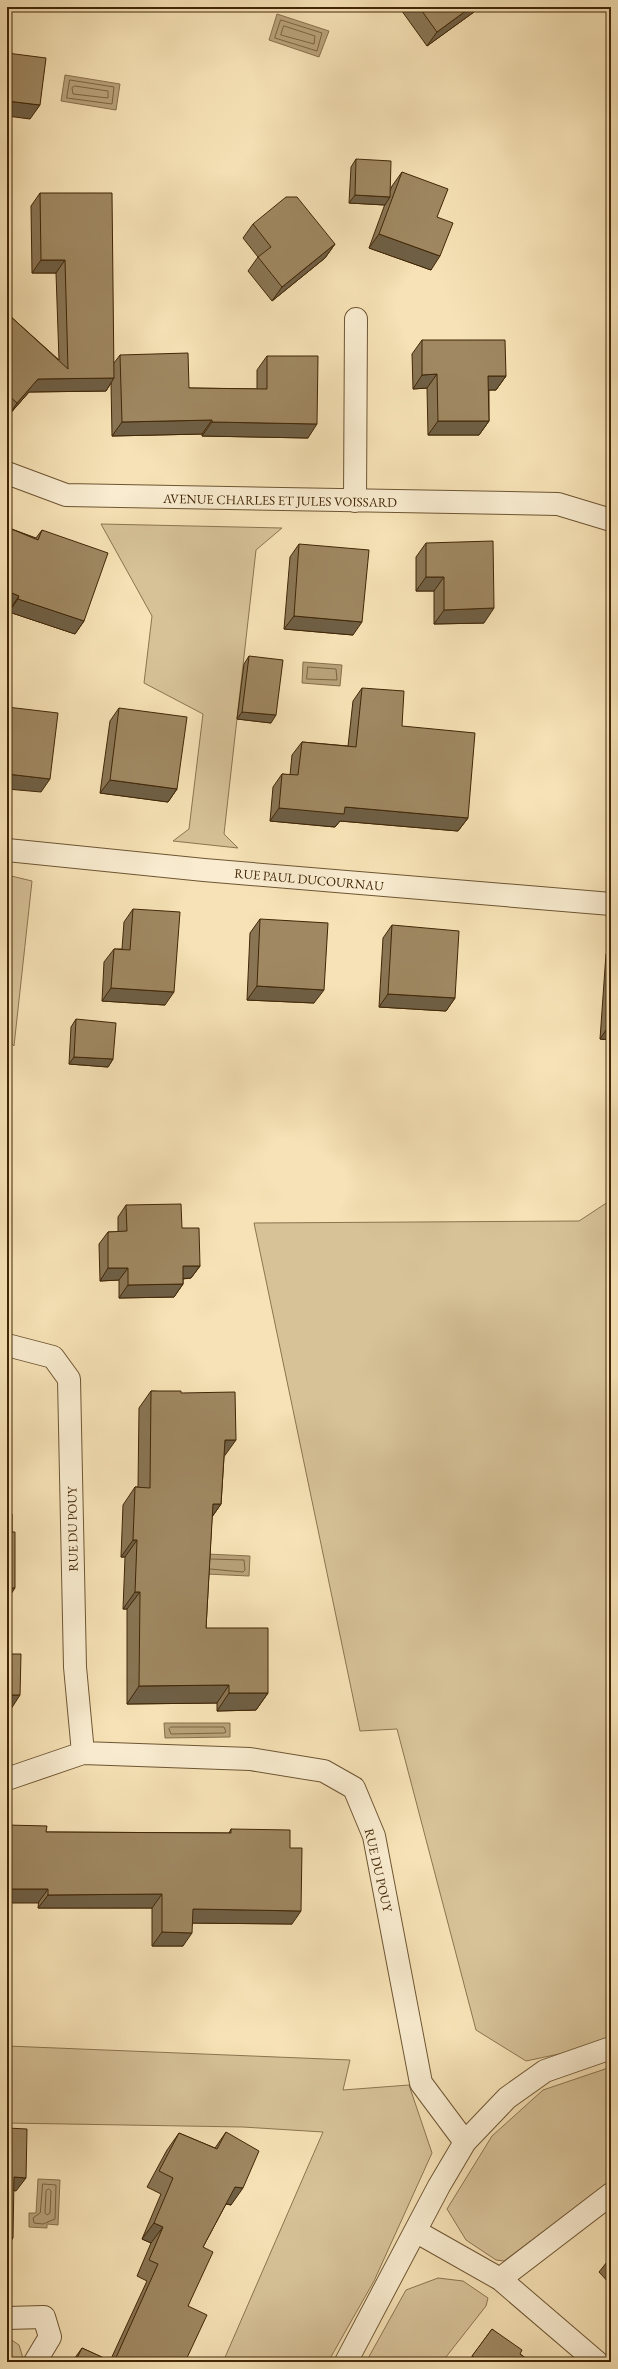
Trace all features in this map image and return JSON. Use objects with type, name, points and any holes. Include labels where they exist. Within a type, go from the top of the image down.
[{"type":"street","points":[[355,501],[356,319]]},
{"type":"street","name":"AVENUE CHARLES ET JULES VOISSARD","points":[[7,474],[66,495],[558,504],[611,520]]},
{"type":"street","name":"RUE PAUL DUCOURNAU","points":[[7,850],[212,871],[611,904]]},
{"type":"street","name":"RUE DU POUY","points":[[7,1345],[53,1357],[69,1379],[75,1668],[83,1753]]},
{"type":"street","name":"RUE DU POUY","points":[[7,1779],[83,1753],[250,1759],[324,1771],[354,1788],[374,1836],[421,2083],[465,2142]]},
{"type":"street","points":[[346,2362],[417,2232],[439,2186],[465,2142],[507,2098],[545,2071],[611,2048]]},
{"type":"street","points":[[500,2280],[611,2194]]},
{"type":"street","points":[[417,2232],[500,2280],[597,2362]]},
{"type":"street","points":[[7,2318],[44,2317],[50,2337],[35,2362]]},
{"type":"shaded area","points":[[101,524],[282,528],[256,550],[224,834],[238,848],[173,841],[189,829],[203,714],[144,683],[152,616]]},
{"type":"shaded area","points":[[7,875],[32,881],[14,1046],[7,1039]]},
{"type":"shaded area","points":[[611,1200],[611,2043],[526,2061],[476,2030],[397,1729],[360,1731],[254,1223],[579,1221]]},
{"type":"shaded area","points":[[7,2046],[350,2060],[343,2090],[409,2085],[432,2153],[374,2281],[328,2362],[223,2362],[323,2132],[243,2127],[7,2123]]},
{"type":"shaded area","points":[[611,2067],[611,2181],[504,2261],[496,2260],[466,2240],[447,2209],[492,2136],[543,2090]]},
{"type":"shaded area","points":[[438,2278],[463,2281],[488,2298],[486,2306],[442,2362],[366,2362],[406,2290]]},
{"type":"shaded area","points":[[7,2337],[19,2345],[23,2358],[21,2362],[7,2362]]},
{"type":"water","points":[[277,14],[329,31],[319,57],[269,40]]},
{"type":"water","points":[[65,75],[120,84],[116,110],[61,101]]},
{"type":"water","points":[[303,662],[342,665],[340,686],[302,683]]},
{"type":"water","points":[[207,1554],[250,1556],[249,1576],[206,1574]]},
{"type":"water","points":[[164,1723],[230,1723],[230,1737],[165,1738]]},
{"type":"water","points":[[38,2179],[60,2180],[58,2225],[47,2224],[47,2228],[29,2227],[29,2213],[36,2213]]},
{"type":"building","points":[[419,7],[471,7],[437,32]]},
{"type":"building","points":[[7,53],[46,58],[40,105],[7,101]]},
{"type":"building","points":[[356,159],[391,161],[390,197],[355,195]]},
{"type":"building","points":[[402,172],[448,189],[437,217],[453,223],[440,256],[379,234]]},
{"type":"building","points":[[40,193],[112,193],[114,378],[38,379],[17,403],[7,394],[7,320],[9,315],[68,369],[65,260],[41,260]]},
{"type":"building","points":[[286,197],[297,197],[335,244],[282,287],[258,257],[271,247],[253,224]]},
{"type":"building","points":[[422,340],[505,340],[506,376],[488,376],[489,421],[438,421],[437,374],[422,375]]},
{"type":"building","points":[[188,353],[189,388],[267,389],[267,356],[318,356],[317,424],[212,422],[212,420],[122,422],[120,355]]},
{"type":"building","points":[[9,528],[38,540],[42,530],[108,553],[84,621],[18,599],[19,596],[7,591],[7,551]]},
{"type":"building","points":[[493,541],[494,608],[444,610],[444,577],[426,577],[426,543]]},
{"type":"building","points":[[299,544],[369,550],[362,622],[294,616]]},
{"type":"building","points":[[249,656],[283,660],[276,715],[242,712]]},
{"type":"building","points":[[362,688],[404,691],[402,726],[475,733],[468,818],[345,807],[344,814],[279,808],[282,774],[298,775],[302,742],[356,747]]},
{"type":"building","points":[[7,707],[58,713],[50,779],[7,774]]},
{"type":"building","points":[[119,708],[187,717],[177,789],[110,780]]},
{"type":"building","points":[[133,909],[180,912],[174,992],[111,988],[114,949],[130,950]]},
{"type":"building","points":[[260,919],[328,923],[324,990],[257,986]]},
{"type":"building","points":[[392,925],[459,931],[455,998],[388,994]]},
{"type":"building","points":[[611,990],[611,1027],[608,1027]]},
{"type":"building","points":[[76,1019],[116,1023],[113,1059],[74,1057]]},
{"type":"building","points":[[181,1204],[182,1228],[199,1228],[200,1266],[183,1266],[183,1284],[128,1285],[128,1268],[108,1268],[108,1232],[127,1231],[126,1205]]},
{"type":"building","points":[[151,1391],[181,1391],[181,1393],[235,1392],[236,1440],[225,1440],[221,1504],[213,1504],[206,1628],[268,1628],[268,1693],[229,1693],[229,1685],[139,1686],[140,1592],[135,1592],[137,1540],[133,1540],[135,1487],[150,1488]]},
{"type":"building","points":[[7,1514],[12,1514],[12,1532],[15,1532],[15,1588],[7,1588]]},
{"type":"building","points":[[7,1654],[21,1654],[20,1695],[7,1695]]},
{"type":"building","points":[[7,1825],[47,1826],[46,1832],[231,1833],[231,1829],[290,1830],[290,1848],[302,1848],[301,1911],[193,1909],[192,1933],[162,1932],[162,1894],[48,1895],[48,1889],[7,1889]]},
{"type":"building","points":[[7,2128],[27,2129],[26,2178],[14,2177],[13,2238],[7,2238]]},
{"type":"building","points":[[226,2132],[259,2151],[243,2188],[235,2187],[203,2247],[213,2252],[188,2306],[207,2315],[185,2362],[114,2362],[158,2264],[149,2260],[163,2227],[154,2223],[173,2178],[159,2171],[179,2133],[217,2149]]},
{"type":"building","points":[[492,2329],[522,2350],[520,2354],[531,2362],[481,2362],[472,2356]]},
{"type":"building","points":[[82,2348],[113,2362],[75,2362]]}]
